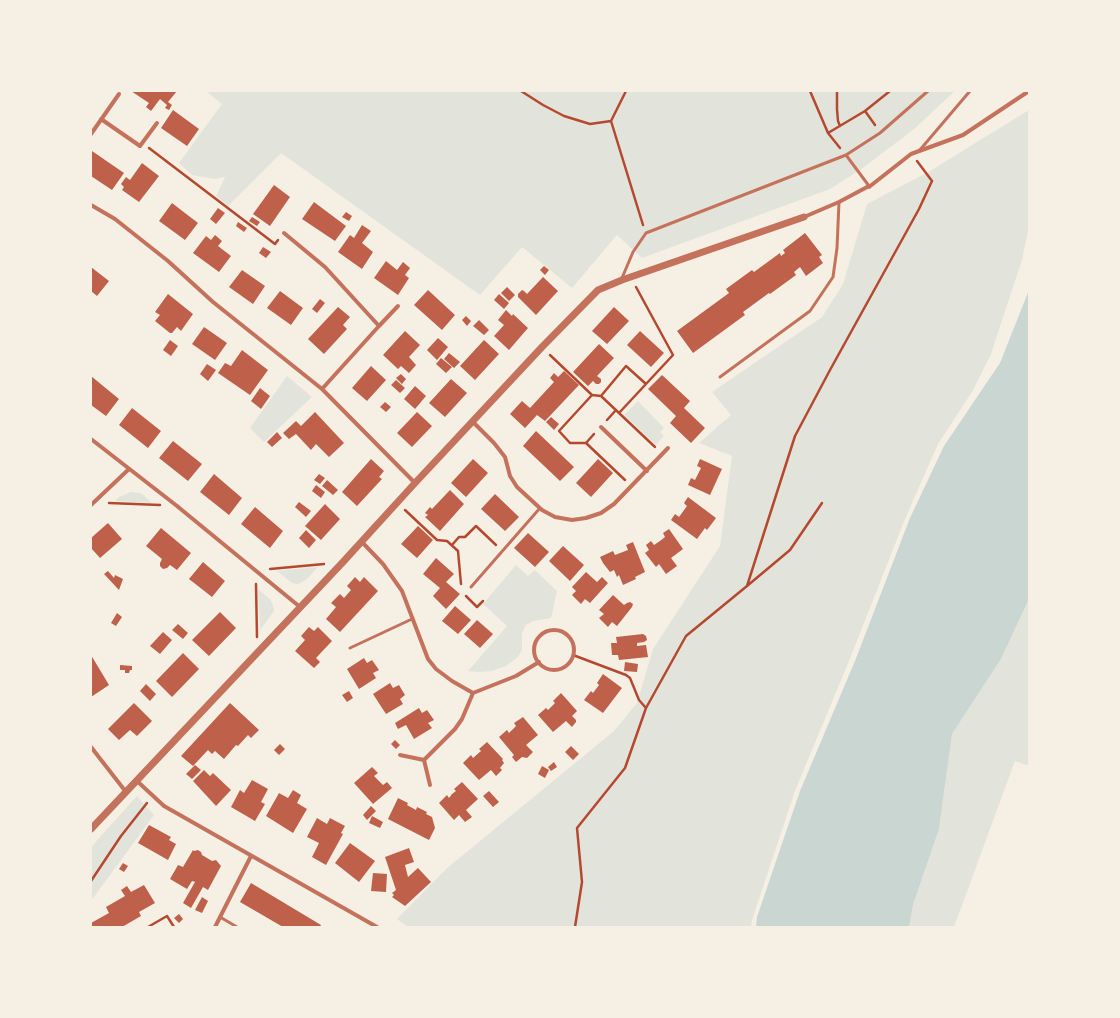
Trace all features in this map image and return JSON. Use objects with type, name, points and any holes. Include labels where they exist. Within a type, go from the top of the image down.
[{"type":"street","points":[[91,829],[343,562],[542,347],[598,290],[622,280],[804,217],[838,202],[869,187],[912,154],[963,135],[1029,91]]},
{"type":"street","points":[[91,134],[119,94]]},
{"type":"street","points":[[101,119],[140,146],[157,123]]},
{"type":"street","points":[[91,205],[115,219],[168,261],[213,302],[322,389],[415,483]]},
{"type":"street","points":[[284,233],[325,267],[379,326]]},
{"type":"street","points":[[322,389],[398,306]]},
{"type":"street","points":[[473,422],[505,456],[510,476],[516,487],[540,508],[556,517],[572,520],[586,518],[601,513],[614,504],[668,448]]},
{"type":"street","points":[[601,427],[646,471]]},
{"type":"street","points":[[91,439],[177,506],[300,607]]},
{"type":"street","points":[[93,504],[129,469]]},
{"type":"street","points":[[361,541],[383,564],[402,591],[428,659],[436,669],[452,681],[474,693]]},
{"type":"street","points":[[555,630],[567,635],[571,640],[573,654],[568,664],[563,668],[556,670],[544,667],[536,657],[534,651],[535,644],[538,638],[548,631],[555,630]]},
{"type":"street","points":[[424,760],[455,729],[462,719],[474,693],[516,676],[539,662]]},
{"type":"street","points":[[91,747],[126,792]]},
{"type":"street","points":[[400,755],[424,760]]},
{"type":"street","points":[[424,760],[430,784]]},
{"type":"street","points":[[137,781],[164,806],[377,927]]},
{"type":"street","points":[[215,927],[251,856]]},
{"type":"lane","points":[[622,280],[633,252],[646,233],[846,155],[880,133],[928,91]]},
{"type":"lane","points":[[919,151],[970,91]]},
{"type":"lane","points":[[846,155],[869,186]]},
{"type":"lane","points":[[720,376],[810,311],[833,277],[837,248],[838,202]]},
{"type":"lane","points":[[471,587],[540,508]]},
{"type":"lane","points":[[350,648],[412,619]]},
{"type":"lane","points":[[220,917],[236,927]]},
{"type":"path","points":[[521,91],[543,105],[570,118],[590,124],[611,121]]},
{"type":"path","points":[[626,91],[611,121],[646,233]]},
{"type":"path","points":[[810,91],[828,133],[846,155]]},
{"type":"path","points":[[837,91],[838,121],[840,126]]},
{"type":"path","points":[[828,133],[865,111],[890,91]]},
{"type":"path","points":[[865,111],[880,133]]},
{"type":"path","points":[[143,143],[275,244],[284,233]]},
{"type":"path","points":[[747,586],[795,436],[919,209],[932,182],[912,154]]},
{"type":"path","points":[[619,413],[673,355],[634,285]]},
{"type":"path","points":[[542,347],[592,395],[600,396],[662,454]]},
{"type":"path","points":[[600,396],[626,366],[646,384]]},
{"type":"path","points":[[592,395],[559,431],[570,443],[586,444],[631,486]]},
{"type":"path","points":[[586,444],[616,410]]},
{"type":"path","points":[[397,503],[437,540],[447,541],[458,551],[461,587]]},
{"type":"path","points":[[575,927],[582,882],[577,828],[625,768],[646,708],[686,636],[790,550],[822,503]]},
{"type":"path","points":[[93,504],[177,506]]},
{"type":"path","points":[[452,545],[459,537],[465,537],[476,526],[502,551]]},
{"type":"path","points":[[257,652],[256,571],[343,562]]},
{"type":"path","points":[[462,593],[477,607],[483,601]]},
{"type":"path","points":[[573,654],[626,675],[630,678],[639,700],[646,708]]},
{"type":"path","points":[[91,881],[121,836],[153,795]]},
{"type":"path","points":[[148,927],[167,916],[174,927]]},
{"type":"shaded area","points":[[206,91],[955,91],[913,130],[860,170],[830,189],[642,258],[617,235],[572,288],[522,247],[480,295],[281,153],[228,206],[216,196],[225,177],[214,179],[192,175],[179,163],[222,104]]},
{"type":"shaded area","points":[[1029,110],[1029,227],[1022,260],[991,354],[972,392],[938,444],[905,519],[849,661],[795,791],[752,920],[751,927],[408,927],[397,919],[446,869],[614,731],[637,703],[653,649],[720,546],[732,456],[699,443],[731,415],[712,392],[822,317],[843,284],[867,204],[930,171]]},
{"type":"shaded area","points":[[1029,290],[1029,599],[1001,659],[952,734],[939,829],[913,905],[909,927],[756,927],[757,917],[800,791],[855,661],[910,518],[944,446],[1000,363]]},
{"type":"shaded area","points":[[287,376],[312,397],[264,442],[250,428]]},
{"type":"shaded area","points":[[638,401],[664,428],[660,432],[664,436],[656,445],[624,415]]},
{"type":"shaded area","points":[[131,492],[141,493],[152,503],[115,501],[119,497]]},
{"type":"shaded area","points":[[516,565],[528,576],[535,570],[557,591],[551,618],[533,621],[526,625],[522,633],[522,650],[518,657],[506,666],[492,671],[468,671],[507,626],[483,604]]},
{"type":"shaded area","points":[[318,567],[306,580],[298,584],[292,583],[277,571]]},
{"type":"shaded area","points":[[258,589],[270,599],[274,611],[260,630]]},
{"type":"shaded area","points":[[1029,599],[1029,766],[1015,761],[954,927],[909,927],[913,905],[939,829],[952,734],[1001,659]]},
{"type":"shaded area","points":[[137,796],[154,815],[91,901],[91,847]]},
{"type":"building","points":[[131,91],[177,91],[168,102],[172,105],[169,110],[165,108],[167,105],[160,99],[151,111],[146,107],[149,103]]},
{"type":"building","points":[[173,110],[199,129],[187,146],[161,128]]},
{"type":"building","points":[[92,151],[124,173],[112,190],[91,176]]},
{"type":"building","points":[[142,163],[159,176],[139,202],[122,190],[124,187],[121,184],[126,177],[130,180]]},
{"type":"building","points":[[274,185],[290,197],[270,226],[253,214]]},
{"type":"building","points":[[314,202],[346,226],[335,241],[302,219]]},
{"type":"building","points":[[172,203],[198,223],[185,240],[159,221]]},
{"type":"building","points":[[218,208],[225,213],[216,224],[210,219]]},
{"type":"building","points":[[346,212],[352,216],[349,221],[342,217]]},
{"type":"building","points":[[252,217],[260,222],[257,226],[249,221]]},
{"type":"building","points":[[238,222],[247,228],[244,232],[236,226]]},
{"type":"building","points":[[362,225],[371,231],[362,243],[373,252],[362,269],[338,252],[350,235],[354,238]]},
{"type":"building","points":[[805,233],[822,255],[819,257],[823,263],[806,276],[800,267],[794,272],[796,275],[743,312],[745,315],[693,353],[677,331],[729,293],[726,289],[752,270],[754,272],[780,253],[781,256],[785,253],[783,250]]},
{"type":"building","points":[[215,235],[222,241],[218,246],[231,256],[219,272],[193,253],[206,236],[211,240]]},
{"type":"building","points":[[263,247],[271,252],[266,258],[259,253]]},
{"type":"building","points":[[386,261],[397,270],[403,262],[410,268],[405,275],[409,278],[398,295],[374,278]]},
{"type":"building","points":[[544,266],[549,270],[545,275],[540,270]]},
{"type":"building","points":[[91,267],[109,281],[97,296],[91,291]]},
{"type":"building","points":[[242,270],[265,286],[253,304],[229,287]]},
{"type":"building","points":[[543,277],[558,291],[536,315],[518,297],[518,294],[522,290],[527,294]]},
{"type":"building","points":[[507,287],[515,295],[509,301],[501,293]]},
{"type":"building","points":[[428,290],[455,315],[442,330],[414,305]]},
{"type":"building","points":[[280,291],[303,308],[291,325],[267,308]]},
{"type":"building","points":[[168,294],[193,314],[181,331],[177,327],[172,333],[170,333],[155,321],[160,315],[155,312]]},
{"type":"building","points":[[499,294],[509,303],[504,309],[494,300]]},
{"type":"building","points":[[320,299],[325,303],[317,313],[312,309]]},
{"type":"building","points":[[338,307],[350,317],[343,325],[347,329],[324,354],[308,339]]},
{"type":"building","points":[[614,307],[629,321],[607,344],[592,331]]},
{"type":"building","points":[[506,310],[512,316],[513,314],[528,328],[509,350],[494,336],[504,325],[498,320]]},
{"type":"building","points":[[466,316],[471,321],[467,326],[462,320]]},
{"type":"building","points":[[479,320],[489,330],[484,335],[473,326]]},
{"type":"building","points":[[204,327],[227,343],[215,360],[192,344]]},
{"type":"building","points":[[405,331],[420,345],[409,357],[416,365],[409,373],[401,366],[398,369],[383,355]]},
{"type":"building","points":[[640,331],[664,353],[651,367],[627,345]]},
{"type":"building","points":[[438,338],[448,347],[437,360],[427,350]]},
{"type":"building","points":[[170,340],[178,346],[171,356],[163,350]]},
{"type":"building","points":[[484,340],[499,354],[475,380],[460,366]]},
{"type":"building","points":[[599,344],[614,358],[597,376],[601,379],[601,382],[596,384],[593,381],[588,386],[573,372]]},
{"type":"building","points":[[242,350],[268,370],[250,395],[218,373],[225,363],[231,366]]},
{"type":"building","points":[[449,353],[460,362],[454,368],[444,359]]},
{"type":"building","points":[[441,358],[452,367],[446,373],[436,364]]},
{"type":"building","points":[[207,364],[216,370],[208,381],[200,374]]},
{"type":"building","points":[[371,366],[386,380],[367,401],[352,388]]},
{"type":"building","points":[[564,371],[579,385],[545,421],[537,415],[525,428],[510,414],[522,401],[530,408],[554,382],[550,378],[554,373],[558,377]]},
{"type":"building","points":[[401,374],[406,379],[402,384],[396,378]]},
{"type":"building","points":[[662,375],[690,401],[684,408],[705,428],[691,443],[670,423],[676,416],[648,389]]},
{"type":"building","points":[[91,376],[119,399],[106,416],[91,405]]},
{"type":"building","points":[[451,379],[467,393],[445,417],[429,403]]},
{"type":"building","points":[[396,380],[405,388],[400,393],[391,385]]},
{"type":"building","points":[[415,386],[426,396],[415,409],[404,399]]},
{"type":"building","points":[[260,388],[270,396],[261,409],[251,401]]},
{"type":"building","points":[[385,402],[391,407],[386,412],[380,407]]},
{"type":"building","points":[[132,408],[161,431],[148,448],[119,425]]},
{"type":"building","points":[[315,412],[344,443],[329,457],[316,444],[311,450],[296,434],[289,439],[283,433],[296,421],[301,426]]},
{"type":"building","points":[[417,412],[432,426],[412,447],[397,433]]},
{"type":"building","points":[[551,417],[559,424],[554,430],[546,422]]},
{"type":"building","points":[[536,431],[574,467],[560,481],[523,446]]},
{"type":"building","points":[[277,432],[282,438],[272,447],[267,442]]},
{"type":"building","points":[[173,441],[202,464],[188,481],[159,458]]},
{"type":"building","points":[[371,459],[384,471],[379,477],[382,479],[357,506],[342,492]]},
{"type":"building","points":[[473,459],[488,473],[466,497],[451,483]]},
{"type":"building","points":[[598,459],[613,473],[591,497],[576,483]]},
{"type":"building","points":[[700,459],[722,469],[710,495],[688,485],[691,478],[695,480],[701,468],[697,466]]},
{"type":"building","points":[[214,474],[242,498],[229,515],[200,492]]},
{"type":"building","points":[[319,474],[325,478],[320,484],[314,480]]},
{"type":"building","points":[[327,480],[338,490],[333,495],[322,486]]},
{"type":"building","points":[[316,485],[325,492],[321,498],[312,491]]},
{"type":"building","points":[[450,490],[464,504],[440,531],[425,517],[428,515],[425,513],[430,507],[432,509]]},
{"type":"building","points":[[495,494],[519,517],[505,531],[481,509]]},
{"type":"building","points":[[688,497],[716,518],[707,530],[705,528],[697,539],[671,520],[675,514],[679,517],[687,506],[684,503]]},
{"type":"building","points":[[299,502],[311,511],[306,517],[295,507]]},
{"type":"building","points":[[325,504],[340,519],[321,540],[305,526]]},
{"type":"building","points":[[255,507],[283,531],[270,548],[241,524]]},
{"type":"building","points":[[108,523],[122,539],[100,558],[91,548],[91,538]]},
{"type":"building","points":[[418,526],[433,540],[417,558],[401,544]]},
{"type":"building","points":[[161,528],[191,553],[177,570],[170,565],[163,569],[160,566],[162,559],[146,546]]},
{"type":"building","points":[[669,529],[683,549],[671,558],[677,566],[666,574],[659,564],[656,567],[645,553],[649,550],[646,545],[651,541],[654,545],[660,541],[665,537],[663,533]]},
{"type":"building","points":[[306,530],[316,540],[309,548],[299,538]]},
{"type":"building","points":[[528,533],[549,552],[535,567],[514,548]]},
{"type":"building","points":[[633,542],[645,572],[635,577],[636,579],[623,585],[619,575],[617,577],[614,570],[610,572],[600,557],[613,551],[615,555],[628,550],[626,545]]},
{"type":"building","points":[[563,546],[584,565],[570,581],[549,561]]},
{"type":"building","points":[[436,558],[454,574],[446,582],[460,594],[446,609],[433,596],[440,588],[423,574]]},
{"type":"building","points":[[203,562],[225,581],[212,597],[189,579]]},
{"type":"building","points":[[108,571],[114,578],[115,575],[123,579],[119,590],[104,574]]},
{"type":"building","points":[[586,572],[597,582],[602,577],[608,583],[590,603],[585,599],[581,604],[572,595],[576,591],[572,587]]},
{"type":"building","points":[[355,577],[360,582],[364,577],[378,591],[340,632],[326,619],[336,607],[331,603],[340,594],[344,598],[351,590],[347,586]]},
{"type":"building","points":[[613,595],[624,605],[630,602],[633,604],[617,626],[612,622],[608,627],[599,618],[604,614],[599,610]]},
{"type":"building","points":[[455,606],[471,620],[458,634],[442,621]]},
{"type":"building","points":[[220,612],[236,628],[209,656],[192,640]]},
{"type":"building","points":[[117,613],[122,617],[116,626],[111,623]]},
{"type":"building","points":[[477,620],[493,634],[480,648],[464,634]]},
{"type":"building","points":[[178,624],[188,633],[183,639],[172,630]]},
{"type":"building","points":[[309,627],[314,631],[318,627],[332,641],[316,658],[320,662],[314,668],[295,651],[305,640],[301,636]]},
{"type":"building","points":[[163,632],[172,640],[160,654],[150,646]]},
{"type":"building","points":[[643,634],[646,636],[647,640],[637,643],[637,646],[646,645],[648,657],[619,660],[618,655],[612,655],[611,643],[617,643],[616,637]]},
{"type":"building","points":[[183,653],[199,669],[172,697],[156,681]]},
{"type":"building","points":[[91,655],[109,685],[91,697]]},
{"type":"building","points":[[364,658],[367,663],[372,660],[379,670],[373,673],[376,678],[359,689],[347,669]]},
{"type":"building","points":[[625,662],[638,664],[637,672],[624,671]]},
{"type":"building","points":[[120,665],[132,666],[132,670],[130,670],[129,673],[125,673],[125,670],[120,670]]},
{"type":"building","points":[[603,674],[622,688],[603,713],[584,700],[591,691],[593,693],[599,685],[597,683]]},
{"type":"building","points":[[390,683],[393,688],[399,685],[405,695],[400,699],[403,704],[386,714],[373,694]]},
{"type":"building","points":[[146,684],[156,694],[150,701],[140,691]]},
{"type":"building","points":[[349,691],[353,698],[347,702],[342,695]]},
{"type":"building","points":[[561,693],[577,711],[572,716],[576,722],[572,727],[566,721],[553,732],[538,715],[546,708],[548,710],[555,703],[553,701]]},
{"type":"building","points":[[134,703],[152,721],[137,736],[130,730],[119,740],[108,729]]},
{"type":"building","points":[[230,703],[259,730],[251,738],[248,735],[238,746],[236,745],[224,759],[215,751],[212,754],[208,750],[193,766],[181,756]]},
{"type":"building","points":[[419,708],[422,713],[427,710],[434,720],[428,723],[432,728],[414,739],[406,725],[398,729],[395,723]]},
{"type":"building","points":[[523,717],[538,735],[526,745],[533,752],[527,758],[522,757],[516,762],[512,757],[514,755],[499,737],[507,730],[509,733],[516,726],[514,723]]},
{"type":"building","points":[[395,740],[400,745],[396,749],[391,744]]},
{"type":"building","points":[[487,742],[503,759],[502,760],[504,763],[500,768],[502,770],[496,776],[491,770],[479,780],[463,763],[471,755],[473,758],[481,751],[479,749]]},
{"type":"building","points":[[280,744],[285,749],[279,755],[274,750]]},
{"type":"building","points":[[571,746],[579,754],[573,760],[565,752]]},
{"type":"building","points":[[554,762],[557,767],[551,771],[548,767]]},
{"type":"building","points":[[195,765],[201,770],[192,779],[186,774]]},
{"type":"building","points":[[542,766],[549,770],[545,778],[538,774]]},
{"type":"building","points":[[372,767],[378,773],[374,776],[383,785],[387,782],[392,788],[373,804],[354,783]]},
{"type":"building","points":[[204,770],[210,776],[213,773],[231,790],[216,806],[193,781]]},
{"type":"building","points":[[252,780],[268,789],[261,802],[265,804],[255,821],[231,807],[240,790],[244,793]]},
{"type":"building","points":[[462,782],[478,799],[466,810],[472,817],[465,822],[459,815],[454,820],[439,803],[447,795],[449,798],[456,791],[454,789]]},
{"type":"building","points":[[293,790],[301,795],[297,803],[307,809],[293,833],[266,816],[279,793],[288,798]]},
{"type":"building","points":[[489,791],[499,802],[493,807],[483,796]]},
{"type":"building","points":[[398,798],[408,803],[407,805],[416,810],[417,807],[427,812],[426,814],[432,817],[435,828],[429,840],[388,819]]},
{"type":"building","points":[[371,806],[376,811],[367,820],[363,815]]},
{"type":"building","points":[[372,816],[383,822],[380,828],[369,823]]},
{"type":"building","points":[[317,818],[327,824],[330,818],[345,826],[341,833],[343,834],[326,865],[312,857],[319,843],[307,837]]},
{"type":"building","points":[[149,825],[171,837],[169,840],[176,844],[168,860],[138,843]]},
{"type":"building","points":[[350,843],[375,861],[359,882],[335,863]]},
{"type":"building","points":[[409,848],[414,862],[405,865],[408,877],[418,868],[431,882],[405,906],[392,897],[394,895],[392,893],[396,890],[385,857]]},
{"type":"building","points":[[193,850],[198,850],[202,855],[212,861],[216,860],[221,866],[208,890],[203,887],[191,908],[183,903],[195,882],[192,881],[187,889],[170,879],[178,865],[183,867]]},
{"type":"building","points":[[123,863],[128,866],[124,872],[119,869]]},
{"type":"building","points":[[373,873],[387,874],[386,892],[371,891]]},
{"type":"building","points":[[251,883],[321,925],[320,927],[283,927],[240,902]]},
{"type":"building","points":[[144,885],[155,903],[139,912],[141,916],[122,927],[91,927],[91,923],[109,913],[106,907],[125,896],[121,890],[127,886],[131,892]]},
{"type":"building","points":[[202,897],[208,901],[202,913],[195,910]]},
{"type":"building","points":[[179,914],[183,919],[179,923],[174,918]]}]
